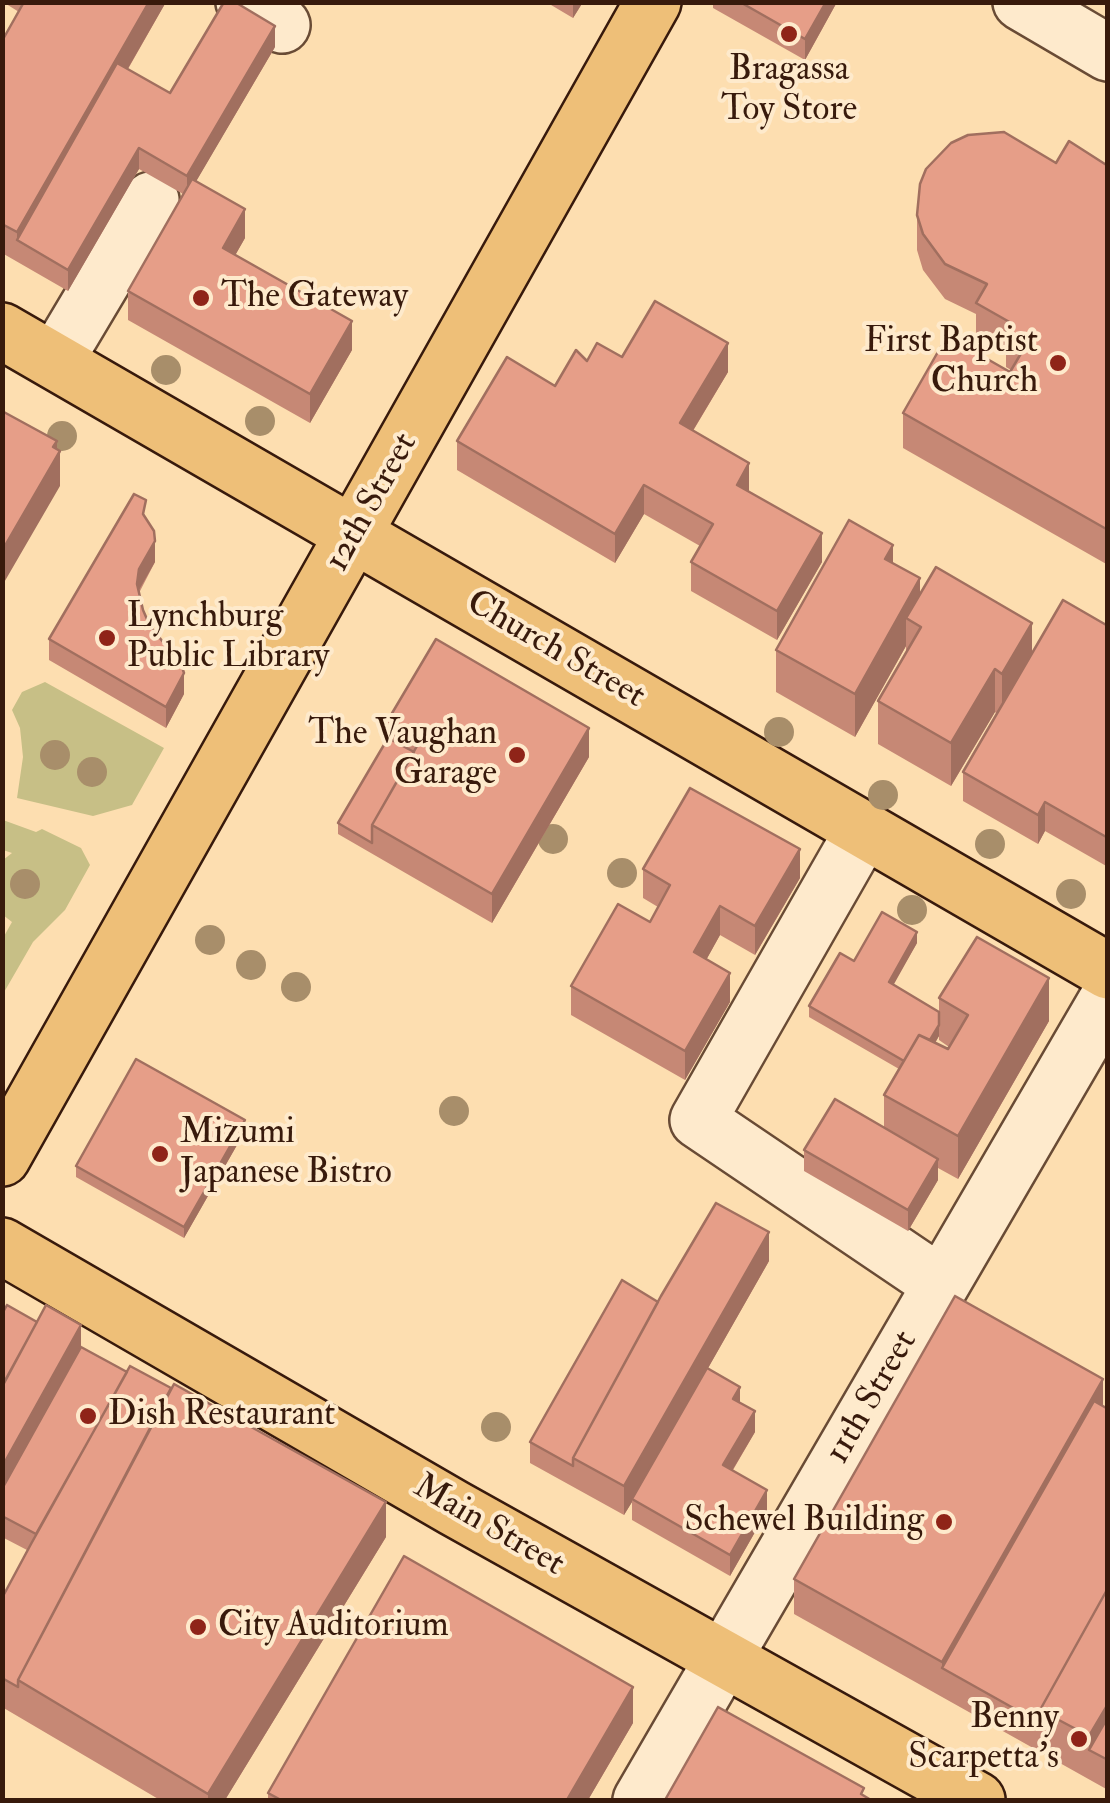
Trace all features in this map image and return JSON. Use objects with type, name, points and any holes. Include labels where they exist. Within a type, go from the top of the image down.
[{"type":"main road","name":"12th Street","points":[[2,1158],[653,2]]},
{"type":"main road","name":"Church Street","points":[[2,331],[1108,971]]},
{"type":"main road","name":"Main Street","points":[[2,1246],[722,1660],[977,1800]]},
{"type":"street","points":[[1021,2],[1108,53]]},
{"type":"street","points":[[54,361],[152,200]]},
{"type":"street","points":[[863,831],[698,1120],[939,1283]]},
{"type":"street","name":"11th Street","points":[[641,1800],[1108,998]]},
{"type":"shaded area","points":[[45,682],[164,748],[132,805],[93,816],[17,798],[23,757],[20,728],[12,710],[22,692]]},
{"type":"shaded area","points":[[3,820],[36,832],[42,829],[81,848],[90,865],[65,910],[33,942],[3,994],[3,938],[12,922],[3,915],[3,860],[12,853],[3,850]]},
{"type":"building","points":[[24,2],[149,2],[17,232],[2,224],[2,41]]},
{"type":"building","points":[[224,2],[235,2],[275,26],[187,176],[139,148],[68,270],[17,240],[117,63],[170,93]]},
{"type":"building","points":[[740,2],[826,2],[805,39]]},
{"type":"building","name":"First Baptist Church","points":[[1004,132],[1056,163],[1069,141],[1108,166],[1108,530],[903,413],[947,336],[1010,372],[1026,345],[1006,332],[1013,324],[976,303],[987,284],[945,264],[923,234],[917,215],[920,184],[926,169],[951,143],[968,135]]},
{"type":"building","name":"The Gateway","points":[[192,179],[245,209],[223,248],[352,321],[310,394],[128,291]]},
{"type":"building","points":[[655,301],[728,343],[680,423],[749,463],[737,485],[822,533],[777,611],[691,562],[713,524],[644,485],[615,534],[457,441],[507,357],[555,386],[576,350],[587,361],[597,343],[622,357]]},
{"type":"building","points":[[2,411],[57,441],[53,447],[60,451],[2,551]]},
{"type":"building","points":[[134,494],[146,500],[143,514],[154,531],[155,541],[139,569],[137,584],[143,610],[184,673],[166,707],[49,639]]},
{"type":"building","points":[[849,520],[893,545],[885,559],[920,578],[855,694],[776,650]]},
{"type":"building","points":[[936,567],[1032,623],[1002,674],[995,669],[951,743],[878,701],[921,627],[906,618]]},
{"type":"building","points":[[1063,600],[1108,626],[1108,838],[1045,802],[1038,815],[963,772]]},
{"type":"building","points":[[436,639],[589,728],[492,894],[372,825],[421,739],[388,720]]},
{"type":"building","points":[[388,738],[414,752],[372,825],[372,843],[338,823]]},
{"type":"building","points":[[690,788],[800,849],[755,926],[720,906],[694,952],[730,973],[685,1051],[571,986],[618,904],[650,922],[670,885],[643,869]]},
{"type":"building","points":[[882,912],[917,932],[889,982],[939,1012],[939,1025],[930,1040],[919,1035],[904,1061],[809,1006],[840,953],[854,961]]},
{"type":"building","points":[[977,937],[1049,978],[958,1136],[884,1095],[919,1035],[948,1049],[968,1015],[939,998]]},
{"type":"building","name":"Mizumi Japanese Bistro","points":[[136,1059],[245,1120],[184,1227],[76,1166]]},
{"type":"building","points":[[835,1099],[938,1159],[908,1210],[804,1150]]},
{"type":"building","points":[[716,1203],[769,1232],[624,1486],[573,1458]]},
{"type":"building","points":[[622,1280],[658,1302],[573,1458],[573,1466],[530,1442]]},
{"type":"building","name":"Schewel Building","points":[[955,1296],[1103,1379],[942,1662],[794,1579]]},
{"type":"building","points":[[7,1305],[37,1322],[2,1386],[2,1314]]},
{"type":"building","points":[[46,1305],[81,1325],[2,1467],[2,1387]]},
{"type":"building","points":[[81,1347],[127,1372],[36,1534],[2,1516],[2,1489]]},
{"type":"building","points":[[130,1366],[171,1388],[18,1680],[18,1687],[2,1678],[2,1598]]},
{"type":"building","points":[[707,1368],[740,1387],[733,1399],[755,1411],[723,1465],[767,1490],[730,1555],[632,1499]]},
{"type":"building","name":"City Auditorium","points":[[174,1384],[386,1502],[208,1794],[18,1680]]},
{"type":"building","points":[[1094,1401],[1108,1409],[1108,1588],[1040,1710],[1040,1723],[942,1668]]},
{"type":"building","points":[[404,1556],[633,1687],[567,1800],[281,1800],[268,1793]]},
{"type":"building","points":[[1108,1588],[1108,1704],[1089,1736],[1040,1710]]},
{"type":"building","points":[[718,1707],[864,1788],[861,1794],[871,1800],[665,1800]]},
{"type":"building","points":[[1108,1717],[1108,1760],[1089,1750]]},
{"type":"place","name":"Bragassa Toy Store","points":[[789,34]]},
{"type":"place","name":"The Gateway","points":[[201,298]]},
{"type":"place","name":"First Baptist Church","points":[[1058,363]]},
{"type":"place","name":"Lynchburg Public Library","points":[[107,638]]},
{"type":"place","name":"The Vaughan Garage","points":[[517,755]]},
{"type":"place","name":"Mizumi Japanese Bistro","points":[[160,1154]]},
{"type":"place","name":"Dish Restaurant","points":[[88,1416]]},
{"type":"place","name":"Schewel Building","points":[[944,1522]]},
{"type":"place","name":"City Auditorium","points":[[198,1627]]},
{"type":"place","name":"Benny Scarpetta's","points":[[1079,1739]]}]
